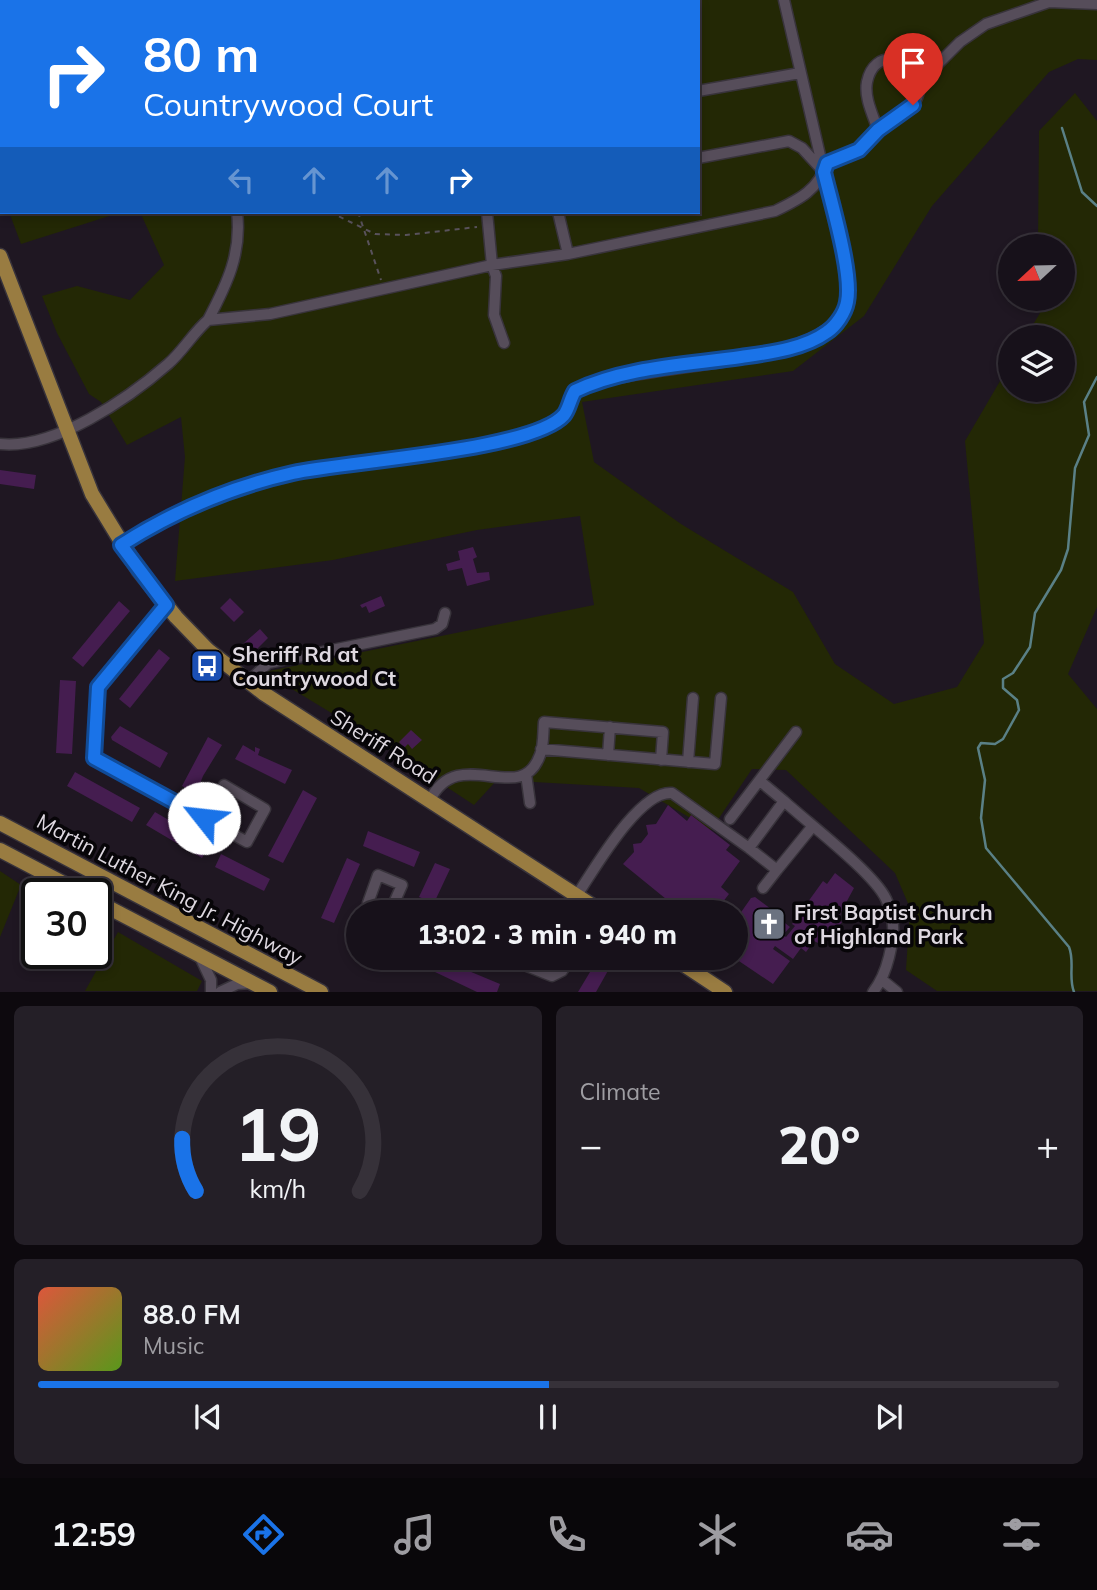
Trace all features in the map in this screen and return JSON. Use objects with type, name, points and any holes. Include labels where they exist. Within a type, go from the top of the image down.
[{"type":"main road","name":"Sheriff Road","points":[[0,256],[65,430],[92,494],[121,545],[166,605],[201,643],[248,682],[585,900]]},
{"type":"main road","name":"Martin Luther King Jr. Highway","points":[[0,822],[321,992]]},
{"type":"main road","points":[[0,850],[53,878]]},
{"type":"main road","name":"Martin Luther King Jr. Highway","points":[[112,909],[270,992]]},
{"type":"main road","points":[[692,970],[725,992]]},
{"type":"street","points":[[121,545],[194,504],[243,487],[295,472],[394,459],[506,439],[555,422],[565,414],[575,391],[588,385],[658,369],[767,354],[826,333],[836,323],[848,300],[841,246],[784,0]]},
{"type":"street","points":[[208,320],[270,314],[492,265],[568,254],[775,211],[804,197],[817,186],[827,163],[859,150],[878,130],[913,105],[923,79],[960,42],[986,23],[1048,1],[1097,4]]},
{"type":"street","points":[[878,130],[867,94],[868,79],[875,66],[886,59],[900,58],[915,67],[923,79]]},
{"type":"street","points":[[700,91],[800,73]]},
{"type":"street","points":[[700,158],[789,141],[802,148],[824,172]]},
{"type":"street","points":[[0,444],[30,443],[65,430],[128,395],[168,364],[208,320],[233,267],[239,240],[237,214]]},
{"type":"street","points":[[487,214],[492,265],[496,276],[494,315],[504,344]]},
{"type":"street","points":[[558,214],[568,254]]},
{"type":"street","points":[[166,605],[98,687],[94,758],[247,842],[265,809],[224,785],[204,818]]},
{"type":"street","points":[[248,682],[268,663],[435,629],[442,624],[445,613]]},
{"type":"street","points":[[688,762],[693,698]]},
{"type":"street","points":[[541,749],[715,764],[720,698]]},
{"type":"street","points":[[430,800],[445,781],[468,773],[505,779],[526,774],[540,756],[544,722],[663,732],[661,760]]},
{"type":"street","points":[[608,755],[610,727]]},
{"type":"street","points":[[730,818],[796,732]]},
{"type":"street","points":[[526,774],[530,803]]},
{"type":"street","points":[[760,781],[872,880],[886,899],[894,922],[894,938],[881,979],[873,992]]},
{"type":"street","points":[[578,895],[630,819],[665,792],[672,793],[777,870]]},
{"type":"street","points":[[748,848],[783,801]]},
{"type":"street","points":[[763,888],[812,827]]},
{"type":"street","points":[[199,954],[208,969],[211,992]]},
{"type":"street","points":[[538,970],[554,976],[563,970]]},
{"type":"street","points":[[881,979],[897,992]]},
{"type":"street","points":[[220,992],[237,984],[255,983]]},
{"type":"path","points":[[334,214],[367,232],[406,235],[490,227]]},
{"type":"path","points":[[359,214],[367,232],[383,289]]},
{"type":"green space","points":[[700,0],[1097,0],[1097,60],[1078,59],[1049,72],[932,206],[864,316],[793,371],[582,402],[594,462],[681,524],[793,592],[835,664],[894,704],[957,687],[984,643],[965,441],[998,385],[998,402],[1075,402],[1075,325],[1033,325],[1040,312],[1075,311],[1075,234],[1038,234],[1039,131],[1075,93],[1097,121],[1097,607],[1068,674],[1097,709],[1097,991],[937,991],[906,970],[910,908],[895,873],[786,770],[752,769],[711,830],[639,788],[497,780],[474,805],[366,734],[264,672],[594,605],[580,516],[477,530],[333,560],[175,581],[185,457],[181,417],[127,445],[101,402],[89,394],[57,333],[42,296],[77,286],[130,300],[164,265],[141,214],[700,214]]},
{"type":"green space","points":[[10,214],[116,214],[21,244]]},
{"type":"green space","points":[[0,871],[21,885],[0,937]]},
{"type":"green space","points":[[118,932],[202,981],[197,991],[85,991],[97,969],[112,969],[112,943]]},
{"type":"building","points":[[0,470],[36,475],[34,489],[0,484]]},
{"type":"building","points":[[473,547],[477,557],[473,559],[477,573],[489,572],[490,580],[467,586],[462,568],[448,571],[446,564],[460,560],[458,551]]},
{"type":"building","points":[[381,596],[385,606],[369,613],[366,606],[362,608],[360,605]]},
{"type":"building","points":[[230,598],[244,612],[234,622],[220,608]]},
{"type":"building","points":[[119,601],[130,611],[83,667],[72,658]]},
{"type":"building","points":[[260,629],[268,638],[253,653],[244,643]]},
{"type":"building","points":[[159,649],[170,658],[130,708],[119,699]]},
{"type":"building","points":[[60,680],[76,681],[72,754],[56,753]]},
{"type":"building","points":[[120,726],[168,753],[160,768],[112,740],[111,737]]},
{"type":"building","points":[[411,730],[422,740],[412,749],[408,744],[404,748],[399,742]]},
{"type":"building","points":[[208,737],[222,745],[203,776],[196,794],[182,786]]},
{"type":"building","points":[[243,745],[255,752],[255,747],[260,749],[258,755],[292,770],[285,784],[235,759]]},
{"type":"building","points":[[75,772],[140,808],[132,822],[67,786]]},
{"type":"building","points":[[303,790],[317,798],[283,863],[268,856]]},
{"type":"building","points":[[668,805],[687,821],[691,815],[730,845],[726,850],[740,861],[721,887],[729,894],[724,900],[667,900],[623,864],[634,852],[633,844],[641,843],[648,834],[646,825],[656,824]]},
{"type":"building","points":[[155,812],[210,844],[202,858],[146,825]]},
{"type":"building","points":[[368,831],[420,852],[414,867],[363,846]]},
{"type":"building","points":[[221,854],[270,879],[264,891],[215,867]]},
{"type":"building","points":[[347,858],[360,864],[334,923],[321,918]]},
{"type":"building","points":[[435,863],[450,869],[435,900],[419,897]]},
{"type":"building","points":[[835,873],[854,888],[841,912],[839,920],[842,922],[836,930],[833,927],[828,934],[826,932],[818,943],[814,941],[806,952],[801,948],[793,959],[775,946],[773,949],[790,961],[773,984],[748,967],[748,902],[751,898],[755,897],[779,915],[773,928],[780,919],[790,927],[783,935],[786,937],[795,926],[792,924],[823,881],[827,884]]},
{"type":"building","points":[[466,970],[500,984],[497,992],[477,992],[435,972]]},
{"type":"building","points":[[591,970],[608,970],[596,992],[578,992]]},
{"type":"waterway","points":[[1062,128],[1082,192],[1097,206]]},
{"type":"waterway","points":[[1074,992],[1069,947],[986,848],[981,818],[985,780],[978,748],[981,743],[995,744],[1003,739],[1019,710],[1017,700],[1003,688],[1003,679],[1013,673],[1030,647],[1035,613],[1061,570],[1068,549],[1075,468],[1089,435],[1084,402],[1097,377]]},
{"type":"place","name":"Sheriff Rd at Countrywood Ct","points":[[207,666]]},
{"type":"place","name":"First Baptist Church of Highland Park","points":[[769,924]]},
{"type":"route","points":[[204,818],[94,758],[98,687],[166,605],[121,545],[194,504],[243,487],[295,472],[394,459],[506,439],[555,422],[565,414],[575,391],[608,378],[767,354],[800,345],[826,333],[836,323],[848,300],[841,246],[824,172],[827,163],[850,156],[859,150],[878,130],[913,105]]}]
